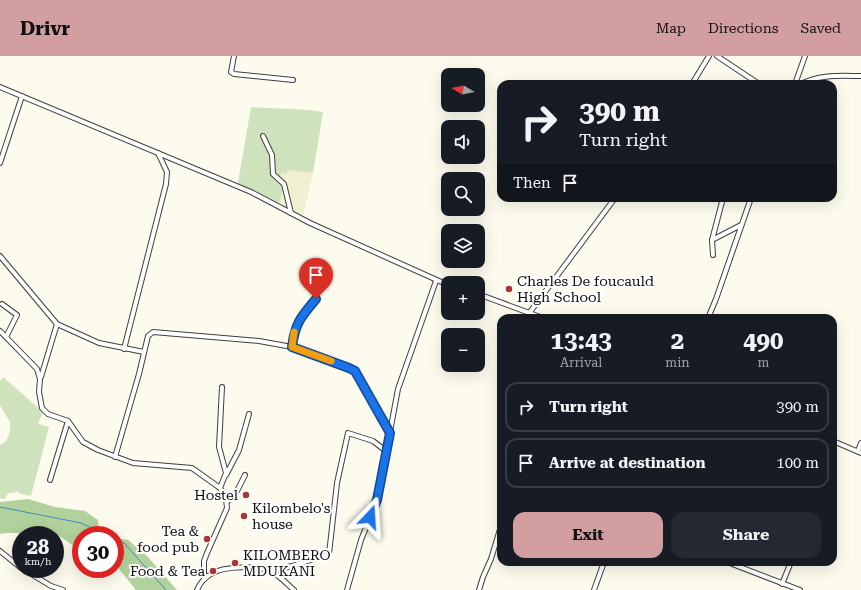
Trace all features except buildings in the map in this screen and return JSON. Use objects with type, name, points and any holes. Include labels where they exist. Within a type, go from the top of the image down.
[{"type":"street","points":[[234,56],[231,72],[234,74],[294,80]]},
{"type":"street","points":[[694,80],[709,56]]},
{"type":"street","points":[[717,56],[752,80]]},
{"type":"street","points":[[796,80],[805,56]]},
{"type":"street","points":[[811,80],[824,76],[861,76]]},
{"type":"street","points":[[0,86],[251,192],[292,213],[441,283]]},
{"type":"street","points":[[0,163],[22,96]]},
{"type":"street","points":[[263,136],[272,155],[273,174],[284,184],[292,213]]},
{"type":"street","points":[[124,349],[166,184],[167,172],[157,153]]},
{"type":"street","points":[[530,312],[612,202]]},
{"type":"street","points":[[713,255],[712,240],[722,202]]},
{"type":"street","points":[[710,314],[750,202]]},
{"type":"street","points":[[712,240],[741,225]]},
{"type":"street","points":[[0,256],[57,324],[88,339],[124,349],[144,352]]},
{"type":"street","points":[[347,590],[361,540],[377,500],[398,389],[436,281]]},
{"type":"street","points":[[292,347],[295,326],[303,313],[316,299],[318,285]]},
{"type":"street","points":[[485,296],[534,314]]},
{"type":"street","points":[[2,304],[17,315],[6,338]]},
{"type":"street","points":[[40,379],[57,324]]},
{"type":"street","points":[[0,331],[37,369],[40,379],[42,408],[48,414],[68,421],[83,442],[115,456],[141,465],[192,468],[220,488],[227,502]]},
{"type":"street","points":[[115,456],[139,374],[148,336],[153,332],[259,341],[292,347],[349,368],[355,371],[390,433]]},
{"type":"street","points":[[222,387],[219,441],[226,475]]},
{"type":"street","points":[[220,488],[239,450],[249,414]]},
{"type":"street","points":[[50,480],[68,421]]},
{"type":"street","points":[[197,590],[204,579],[215,571],[229,568],[249,568],[270,571],[292,566],[329,554],[337,483],[348,433],[373,441],[386,451]]},
{"type":"street","points":[[837,443],[859,452],[861,443]]},
{"type":"street","points":[[204,579],[204,561],[225,515],[227,502],[237,491],[245,476]]},
{"type":"street","points":[[479,590],[497,539]]},
{"type":"street","points":[[0,551],[12,560]]},
{"type":"street","points":[[594,590],[603,566]]},
{"type":"street","points":[[737,566],[800,590]]},
{"type":"street","points":[[782,584],[789,566]]},
{"type":"street","points":[[270,571],[294,590]]},
{"type":"street","points":[[39,578],[52,586],[63,590]]},
{"type":"green space","points":[[251,107],[323,112],[313,173],[288,170],[287,174],[281,173],[280,179],[285,180],[278,208],[237,188]]},
{"type":"green space","points":[[288,170],[313,173],[302,220],[278,208],[285,181],[279,179],[281,173]]},
{"type":"green space","points":[[3,377],[43,412],[38,424],[49,427],[31,496],[21,494],[17,491],[14,493],[8,493],[5,499],[0,498],[0,445],[6,441],[10,432],[10,422],[0,405],[0,381]]},
{"type":"green space","points":[[28,499],[55,507],[85,511],[98,520],[98,526],[72,526],[72,545],[64,539],[64,526],[12,526],[12,533],[0,534],[0,502]]},
{"type":"green space","points":[[124,539],[128,540],[147,556],[177,590],[136,590],[124,575]]},
{"type":"waterway","points":[[0,507],[81,523],[88,526]]},
{"type":"waterway","points":[[124,543],[166,590]]},
{"type":"slow traffic","points":[[294,332],[292,347],[331,361]]},
{"type":"place","name":"Charles De foucauld High School","points":[[509,289]]},
{"type":"place","name":"Hostel","points":[[246,495]]},
{"type":"place","name":"Kilombelo's house","points":[[244,516]]},
{"type":"place","name":"Tea & food pub","points":[[207,539]]},
{"type":"place","name":"KILOMBERO MDUKANI","points":[[235,563]]},
{"type":"place","name":"Food & Tea","points":[[213,571]]},
{"type":"route","points":[[316,299],[303,313],[295,326],[292,347],[355,371],[390,433],[377,500],[370,517]]}]
